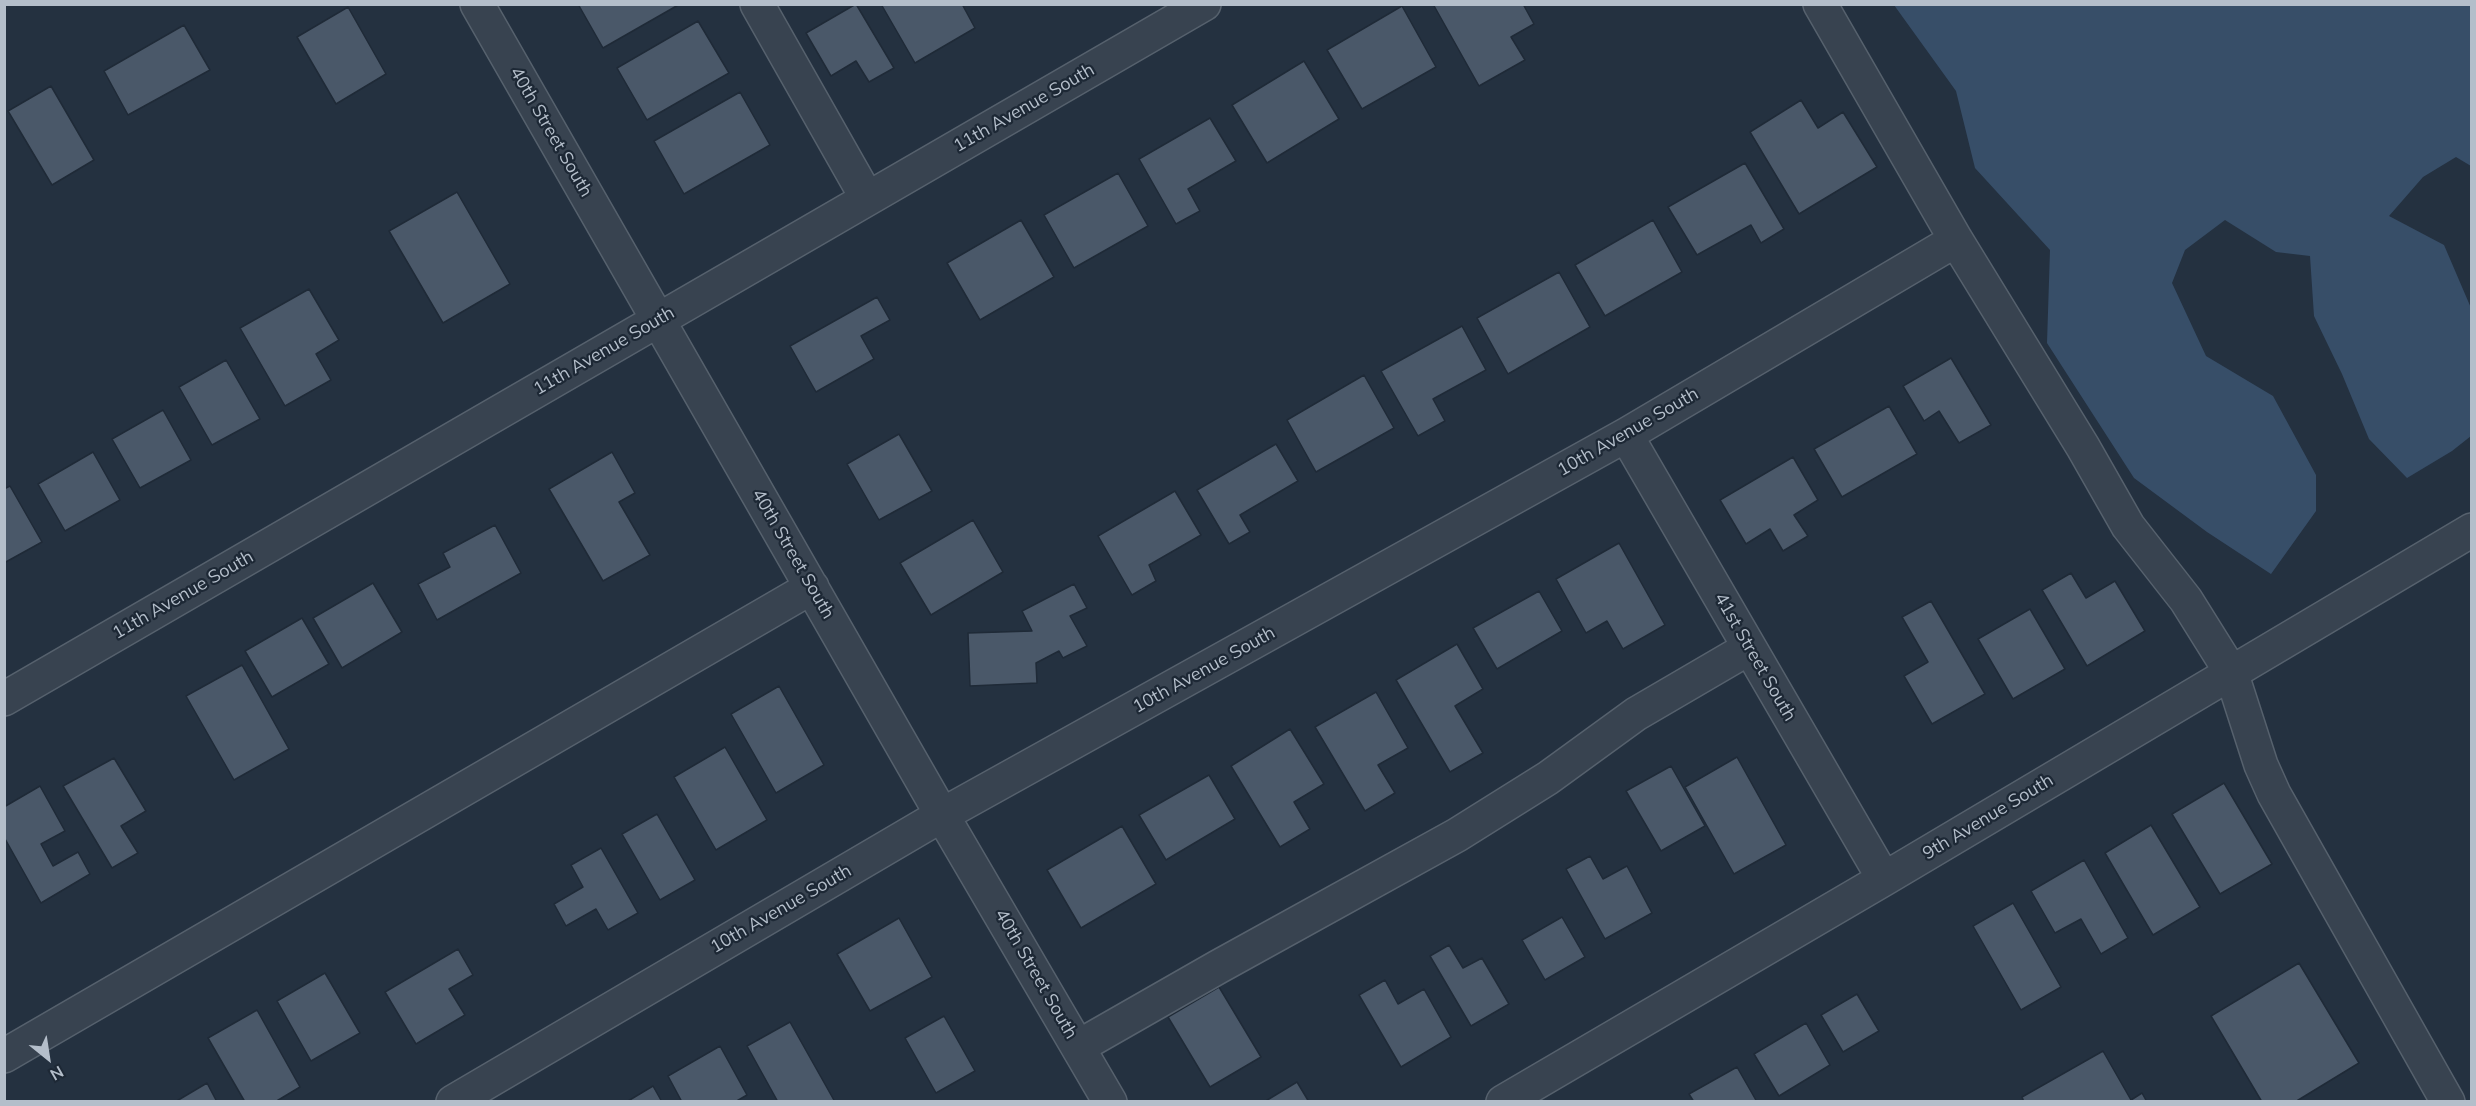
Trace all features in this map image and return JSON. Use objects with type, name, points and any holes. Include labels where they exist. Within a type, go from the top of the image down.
[{"type":"street","name":"40th Street South","points":[[477,4],[942,815],[1110,1101]]},
{"type":"street","points":[[756,4],[867,198]]},
{"type":"street","name":"11th Avenue South","points":[[4,699],[1204,4]]},
{"type":"street","points":[[1820,4],[1956,240],[2083,447],[2128,526],[2172,580],[2198,617],[2231,672],[2261,765],[2274,794],[2448,1101]]},
{"type":"street","name":"10th Avenue South","points":[[453,1101],[942,815],[1626,435],[1956,240]]},
{"type":"street","name":"41st Street South","points":[[1626,435],[1884,879]]},
{"type":"street","name":"9th Avenue South","points":[[1503,1101],[1884,879],[2472,530]]},
{"type":"street","points":[[4,1056],[812,587]]},
{"type":"street","points":[[1078,1047],[1457,835],[1548,778],[1636,714],[1749,648]]},
{"type":"water","points":[[1894,5],[2471,5],[2471,166],[2456,157],[2423,177],[2389,216],[2444,245],[2471,308],[2471,436],[2452,451],[2407,478],[2369,439],[2342,374],[2314,316],[2310,256],[2276,252],[2225,220],[2185,250],[2172,283],[2206,356],[2273,396],[2316,475],[2316,511],[2271,574],[2207,532],[2134,478],[2047,343],[2050,250],[1975,168],[1956,91]]},
{"type":"building","points":[[578,4],[680,4],[603,48]]},
{"type":"building","points":[[856,4],[894,68],[869,82],[856,61],[831,76],[806,33]]},
{"type":"building","points":[[881,4],[962,4],[975,28],[915,63]]},
{"type":"building","points":[[1433,4],[1523,4],[1534,24],[1511,37],[1525,60],[1479,86]]},
{"type":"building","points":[[1402,6],[1436,67],[1362,109],[1327,50]]},
{"type":"building","points":[[348,7],[386,74],[336,104],[297,37]]},
{"type":"building","points":[[698,21],[729,73],[647,120],[617,68]]},
{"type":"building","points":[[184,25],[210,70],[128,115],[104,71]]},
{"type":"building","points":[[1304,61],[1339,119],[1267,163],[1232,105]]},
{"type":"building","points":[[51,86],[94,160],[52,185],[8,111]]},
{"type":"building","points":[[740,92],[770,145],[684,194],[654,141]]},
{"type":"building","points":[[1801,100],[1818,128],[1843,112],[1877,167],[1799,214],[1750,132]]},
{"type":"building","points":[[1210,118],[1236,161],[1188,189],[1200,211],[1176,224],[1139,159]]},
{"type":"building","points":[[1745,163],[1784,229],[1761,243],[1751,225],[1697,255],[1668,207]]},
{"type":"building","points":[[1118,173],[1148,226],[1074,268],[1044,215]]},
{"type":"building","points":[[457,192],[510,284],[443,323],[389,231]]},
{"type":"building","points":[[1021,220],[1054,277],[980,320],[947,263]]},
{"type":"building","points":[[1653,220],[1682,272],[1605,316],[1575,265]]},
{"type":"building","points":[[1559,272],[1590,327],[1508,374],[1477,318]]},
{"type":"building","points":[[309,289],[339,340],[316,354],[331,380],[285,406],[240,328]]},
{"type":"building","points":[[877,297],[890,320],[861,336],[874,359],[816,392],[790,346]]},
{"type":"building","points":[[1462,326],[1486,370],[1433,399],[1445,421],[1418,436],[1381,371]]},
{"type":"building","points":[[1951,358],[1991,425],[1959,443],[1939,411],[1924,421],[1903,386]]},
{"type":"building","points":[[226,360],[260,419],[212,445],[179,387]]},
{"type":"building","points":[[1364,375],[1394,428],[1316,472],[1287,420]]},
{"type":"building","points":[[1889,406],[1917,454],[1842,497],[1814,449]]},
{"type":"building","points":[[163,410],[191,460],[140,488],[112,439]]},
{"type":"building","points":[[899,434],[932,491],[879,520],[847,464]]},
{"type":"building","points":[[1276,444],[1298,481],[1240,515],[1250,532],[1229,544],[1197,490]]},
{"type":"building","points":[[93,452],[120,500],[65,531],[38,484]]},
{"type":"building","points":[[612,452],[635,493],[619,502],[650,555],[603,581],[549,489]]},
{"type":"building","points":[[1793,457],[1818,500],[1794,515],[1808,536],[1783,551],[1770,529],[1746,544],[1720,500]]},
{"type":"building","points":[[10,486],[42,542],[4,563],[4,489]]},
{"type":"building","points":[[1175,491],[1201,535],[1149,565],[1156,581],[1132,595],[1098,536]]},
{"type":"building","points":[[973,520],[1003,572],[931,615],[900,563]]},
{"type":"building","points":[[495,525],[521,573],[437,620],[418,584],[450,567],[443,553]]},
{"type":"building","points":[[1619,543],[1665,625],[1623,649],[1607,621],[1586,633],[1556,579]]},
{"type":"building","points":[[2071,573],[2086,598],[2115,581],[2145,631],[2087,666],[2042,590]]},
{"type":"building","points":[[373,583],[402,632],[342,668],[313,618]]},
{"type":"building","points":[[1074,584],[1087,608],[1070,616],[1087,646],[1063,658],[1059,651],[1036,663],[1037,683],[970,686],[968,633],[1032,631],[1022,611]]},
{"type":"building","points":[[1539,591],[1562,631],[1497,669],[1473,628]]},
{"type":"building","points":[[1931,601],[1985,694],[1932,724],[1904,676],[1928,662],[1902,617]]},
{"type":"building","points":[[2030,609],[2065,669],[2013,699],[1978,639]]},
{"type":"building","points":[[302,618],[329,664],[272,697],[245,651]]},
{"type":"building","points":[[1457,644],[1483,689],[1455,706],[1483,753],[1450,772],[1396,680]]},
{"type":"building","points":[[242,665],[289,749],[234,780],[186,696]]},
{"type":"building","points":[[779,686],[824,765],[776,793],[731,714]]},
{"type":"building","points":[[1376,692],[1408,748],[1378,765],[1395,793],[1365,811],[1315,727]]},
{"type":"building","points":[[1290,729],[1324,784],[1294,802],[1310,829],[1280,847],[1231,766]]},
{"type":"building","points":[[725,747],[767,820],[716,850],[674,777]]},
{"type":"building","points":[[1737,757],[1786,845],[1734,874],[1685,787]]},
{"type":"building","points":[[114,758],[146,811],[121,826],[138,853],[112,868],[63,786]]},
{"type":"building","points":[[1671,766],[1705,826],[1661,851],[1626,791]]},
{"type":"building","points":[[1209,775],[1235,819],[1166,860],[1139,815]]},
{"type":"building","points":[[2224,783],[2272,864],[2220,894],[2172,814]]},
{"type":"building","points":[[40,786],[65,831],[41,844],[53,866],[78,852],[90,874],[41,903],[4,837],[4,807]]},
{"type":"building","points":[[657,814],[695,880],[660,900],[622,834]]},
{"type":"building","points":[[2151,825],[2200,907],[2153,935],[2105,853]]},
{"type":"building","points":[[1122,826],[1156,884],[1081,928],[1047,870]]},
{"type":"building","points":[[601,848],[638,913],[608,930],[596,909],[566,926],[554,904],[583,887],[571,865]]},
{"type":"building","points":[[1590,856],[1603,879],[1627,866],[1652,913],[1605,939],[1566,869]]},
{"type":"building","points":[[2084,860],[2128,938],[2101,954],[2081,919],[2055,933],[2031,891]]},
{"type":"building","points":[[2013,903],[2061,987],[2021,1010],[1973,926]]},
{"type":"building","points":[[1562,917],[1585,957],[1545,980],[1522,940]]},
{"type":"building","points":[[899,918],[932,977],[870,1011],[837,954]]},
{"type":"building","points":[[1449,945],[1463,968],[1482,958],[1509,1004],[1471,1026],[1430,956]]},
{"type":"building","points":[[458,949],[473,975],[449,989],[465,1015],[416,1044],[385,992]]},
{"type":"building","points":[[2299,963],[2359,1063],[2295,1102],[2262,1102],[2211,1016]]},
{"type":"building","points":[[325,973],[360,1033],[311,1061],[277,1001]]},
{"type":"building","points":[[1385,980],[1398,1004],[1424,989],[1451,1037],[1401,1067],[1359,995]]},
{"type":"building","points":[[1219,987],[1261,1057],[1210,1087],[1168,1017]]},
{"type":"building","points":[[1857,994],[1879,1031],[1843,1052],[1821,1015]]},
{"type":"building","points":[[257,1010],[300,1087],[275,1102],[245,1102],[208,1038]]},
{"type":"building","points":[[944,1016],[975,1071],[936,1093],[905,1038]]},
{"type":"building","points":[[790,1022],[835,1102],[778,1102],[747,1046]]},
{"type":"building","points":[[1806,1023],[1830,1065],[1779,1096],[1754,1054]]},
{"type":"building","points":[[720,1046],[747,1095],[735,1102],[682,1102],[668,1076]]},
{"type":"building","points":[[2103,1051],[2131,1100],[2142,1093],[2147,1102],[2024,1102],[2022,1097]]},
{"type":"building","points":[[1737,1067],[1757,1102],[1694,1102],[1689,1094]]},
{"type":"building","points":[[1297,1082],[1309,1102],[1264,1102]]},
{"type":"building","points":[[207,1083],[217,1102],[175,1102]]},
{"type":"building","points":[[653,1086],[662,1102],[628,1101]]}]
